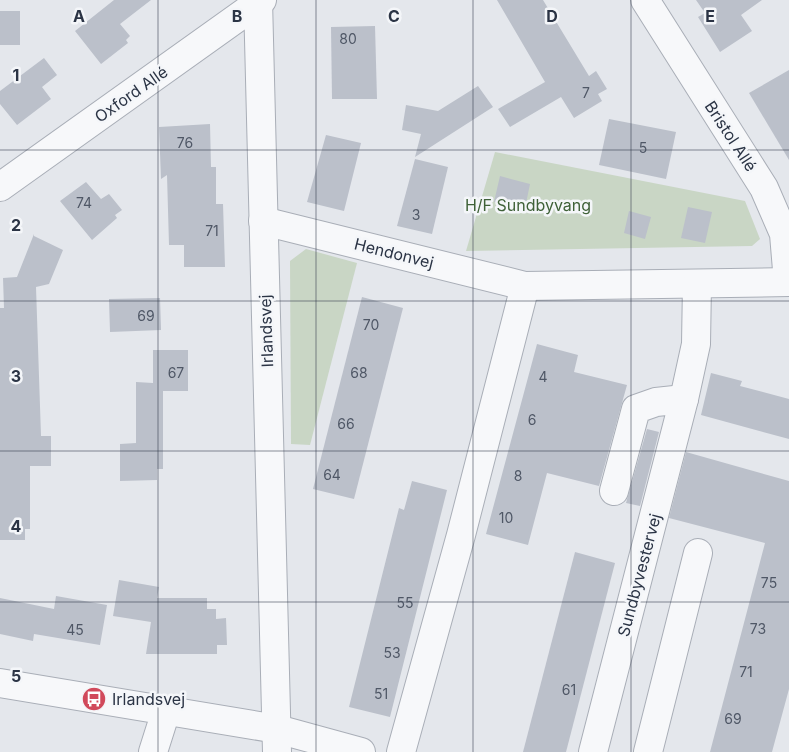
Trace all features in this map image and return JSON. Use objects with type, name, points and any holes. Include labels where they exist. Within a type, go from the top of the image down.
[{"type":"street","name":"Bristol Allé","points":[[645,0],[764,188],[784,234],[788,282]]},
{"type":"street","name":"Oxford Allé","points":[[0,187],[259,1]]},
{"type":"street","name":"Irlandsvej","points":[[259,1],[277,740]]},
{"type":"street","name":"Hendonvej","points":[[263,221],[525,286],[788,282]]},
{"type":"street","name":"Sundbyvestervej","points":[[593,752],[684,399],[696,344],[697,284]]},
{"type":"street","points":[[401,752],[461,535],[525,286]]},
{"type":"street","points":[[614,491],[636,409],[656,402],[684,399]]},
{"type":"street","points":[[648,752],[698,553]]},
{"type":"street","points":[[0,684],[166,711],[277,740],[361,752]]},
{"type":"street","points":[[153,752],[166,711]]},
{"type":"green space","name":"H/F Sundbyvang","points":[[495,152],[745,201],[760,239],[752,246],[466,251]]},
{"type":"green space","points":[[306,249],[357,263],[310,445],[291,444],[290,261]]},
{"type":"building","points":[[114,0],[151,0],[120,24],[130,36],[126,40],[128,43],[101,64],[75,31]]},
{"type":"building","points":[[497,0],[543,0],[589,76],[596,71],[607,89],[598,94],[602,101],[574,118],[561,97],[510,127],[498,109],[545,82]]},
{"type":"building","points":[[696,0],[762,0],[741,15],[752,31],[720,52],[698,17],[705,13]]},
{"type":"building","points":[[0,11],[20,11],[20,45],[0,45]]},
{"type":"building","points":[[375,26],[377,99],[332,99],[331,27]]},
{"type":"building","points":[[44,58],[57,75],[42,87],[51,99],[17,125],[0,104],[0,91]]},
{"type":"building","points":[[789,70],[789,160],[749,93]]},
{"type":"building","points":[[478,86],[493,107],[415,157],[421,134],[402,130],[406,105],[438,111]]},
{"type":"building","points":[[609,119],[676,132],[666,179],[599,165]]},
{"type":"building","points":[[210,124],[211,167],[216,167],[216,204],[223,204],[225,267],[184,267],[184,245],[169,245],[167,175],[161,179],[159,127]]},
{"type":"building","points":[[326,135],[361,143],[344,211],[307,202]]},
{"type":"building","points":[[415,159],[448,167],[432,234],[397,226]]},
{"type":"building","points":[[500,176],[530,184],[525,208],[494,202]]},
{"type":"building","points":[[86,182],[101,199],[109,194],[122,210],[115,215],[117,218],[92,240],[60,201]]},
{"type":"building","points":[[688,207],[712,212],[705,243],[681,238]]},
{"type":"building","points":[[629,211],[651,217],[645,239],[624,233]]},
{"type":"building","points":[[34,234],[34,236],[63,250],[49,284],[36,287],[41,436],[51,436],[51,466],[30,466],[30,529],[25,529],[25,540],[0,540],[0,308],[4,308],[3,278],[17,277]]},
{"type":"building","points":[[362,297],[403,308],[354,499],[313,489]]},
{"type":"building","points":[[160,298],[161,330],[110,332],[109,299]]},
{"type":"building","points":[[537,344],[578,355],[574,372],[627,385],[599,486],[547,473],[528,545],[486,534]]},
{"type":"building","points":[[153,350],[188,350],[188,391],[163,391],[163,469],[157,469],[157,480],[120,481],[120,444],[136,443],[136,382],[153,383]]},
{"type":"building","points":[[711,373],[742,381],[740,386],[789,399],[789,439],[701,415]]},
{"type":"building","points":[[647,429],[659,432],[640,506],[626,503]]},
{"type":"building","points":[[686,452],[789,481],[789,689],[772,752],[710,752],[765,543],[669,518]]},
{"type":"building","points":[[412,481],[447,490],[390,717],[349,707],[399,508],[404,510]]},
{"type":"building","points":[[575,552],[615,563],[566,752],[523,752]]},
{"type":"building","points":[[119,580],[159,587],[157,598],[207,598],[207,609],[216,609],[216,619],[226,618],[227,645],[217,645],[217,654],[146,654],[151,622],[113,616]]},
{"type":"building","points":[[56,596],[107,605],[100,645],[34,634],[33,641],[0,634],[0,598],[54,609]]},
{"type":"place","name":"Irlandsvej","points":[[94,699]]}]
